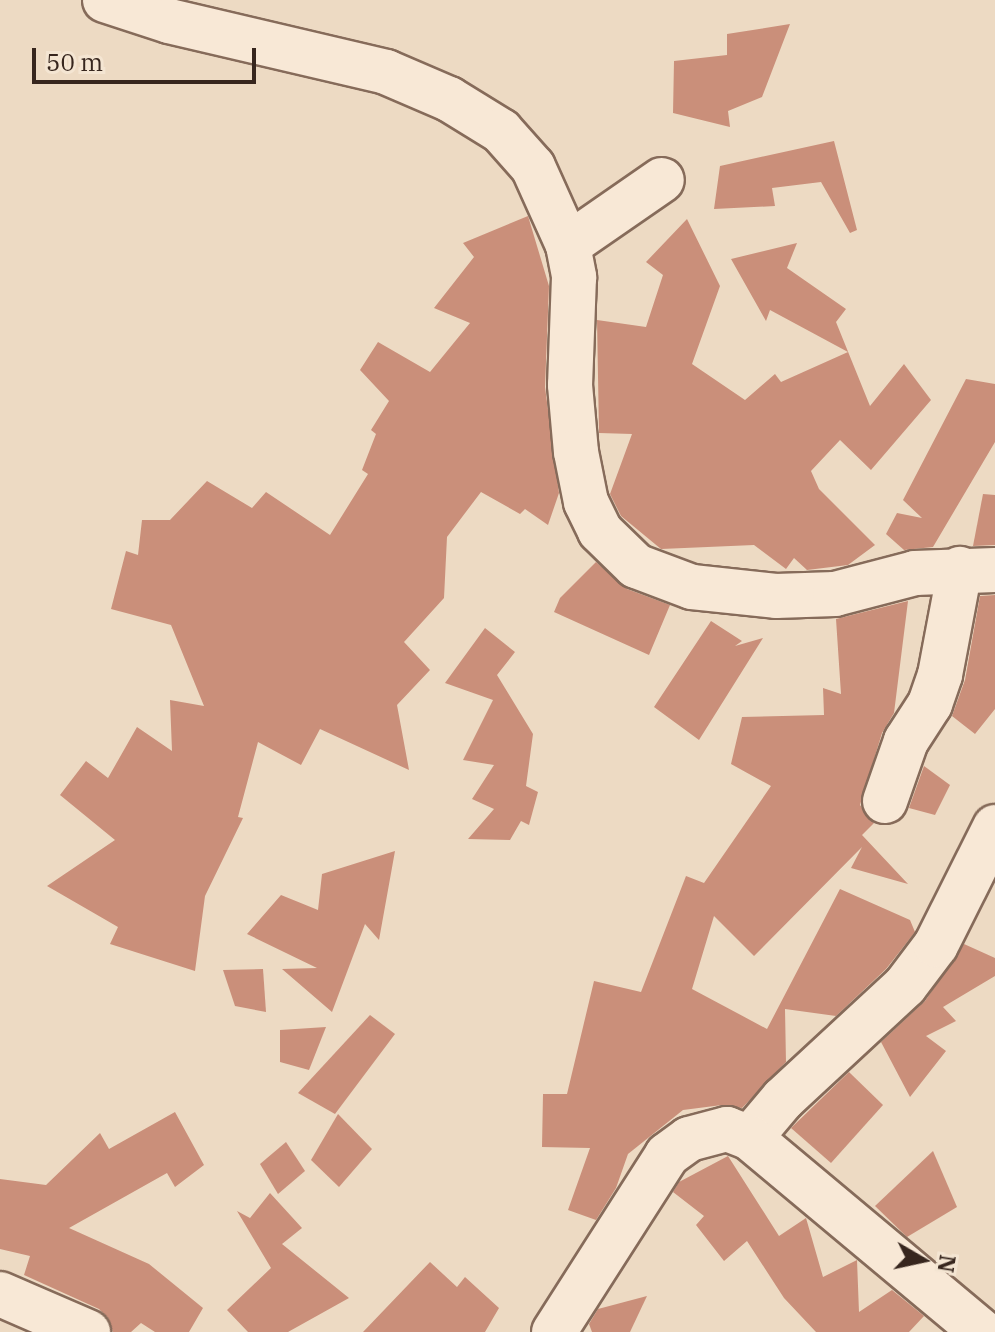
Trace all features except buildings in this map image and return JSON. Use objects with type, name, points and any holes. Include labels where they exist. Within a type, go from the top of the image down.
[{"type":"street","points":[[105,0],[169,21],[386,72],[449,99],[501,131],[533,167],[568,245],[574,277],[574,442],[586,502],[618,554],[658,576],[692,587],[776,596],[835,594],[915,573],[977,570],[930,704],[906,741],[885,801]]},
{"type":"street","points":[[568,245],[662,180]]},
{"type":"street","points":[[750,1138],[783,1099],[905,986],[936,945],[995,827]]},
{"type":"street","points":[[554,1332],[667,1155],[709,1131],[727,1129],[750,1138],[982,1332]]},
{"type":"street","points":[[0,1294],[88,1332]]}]
